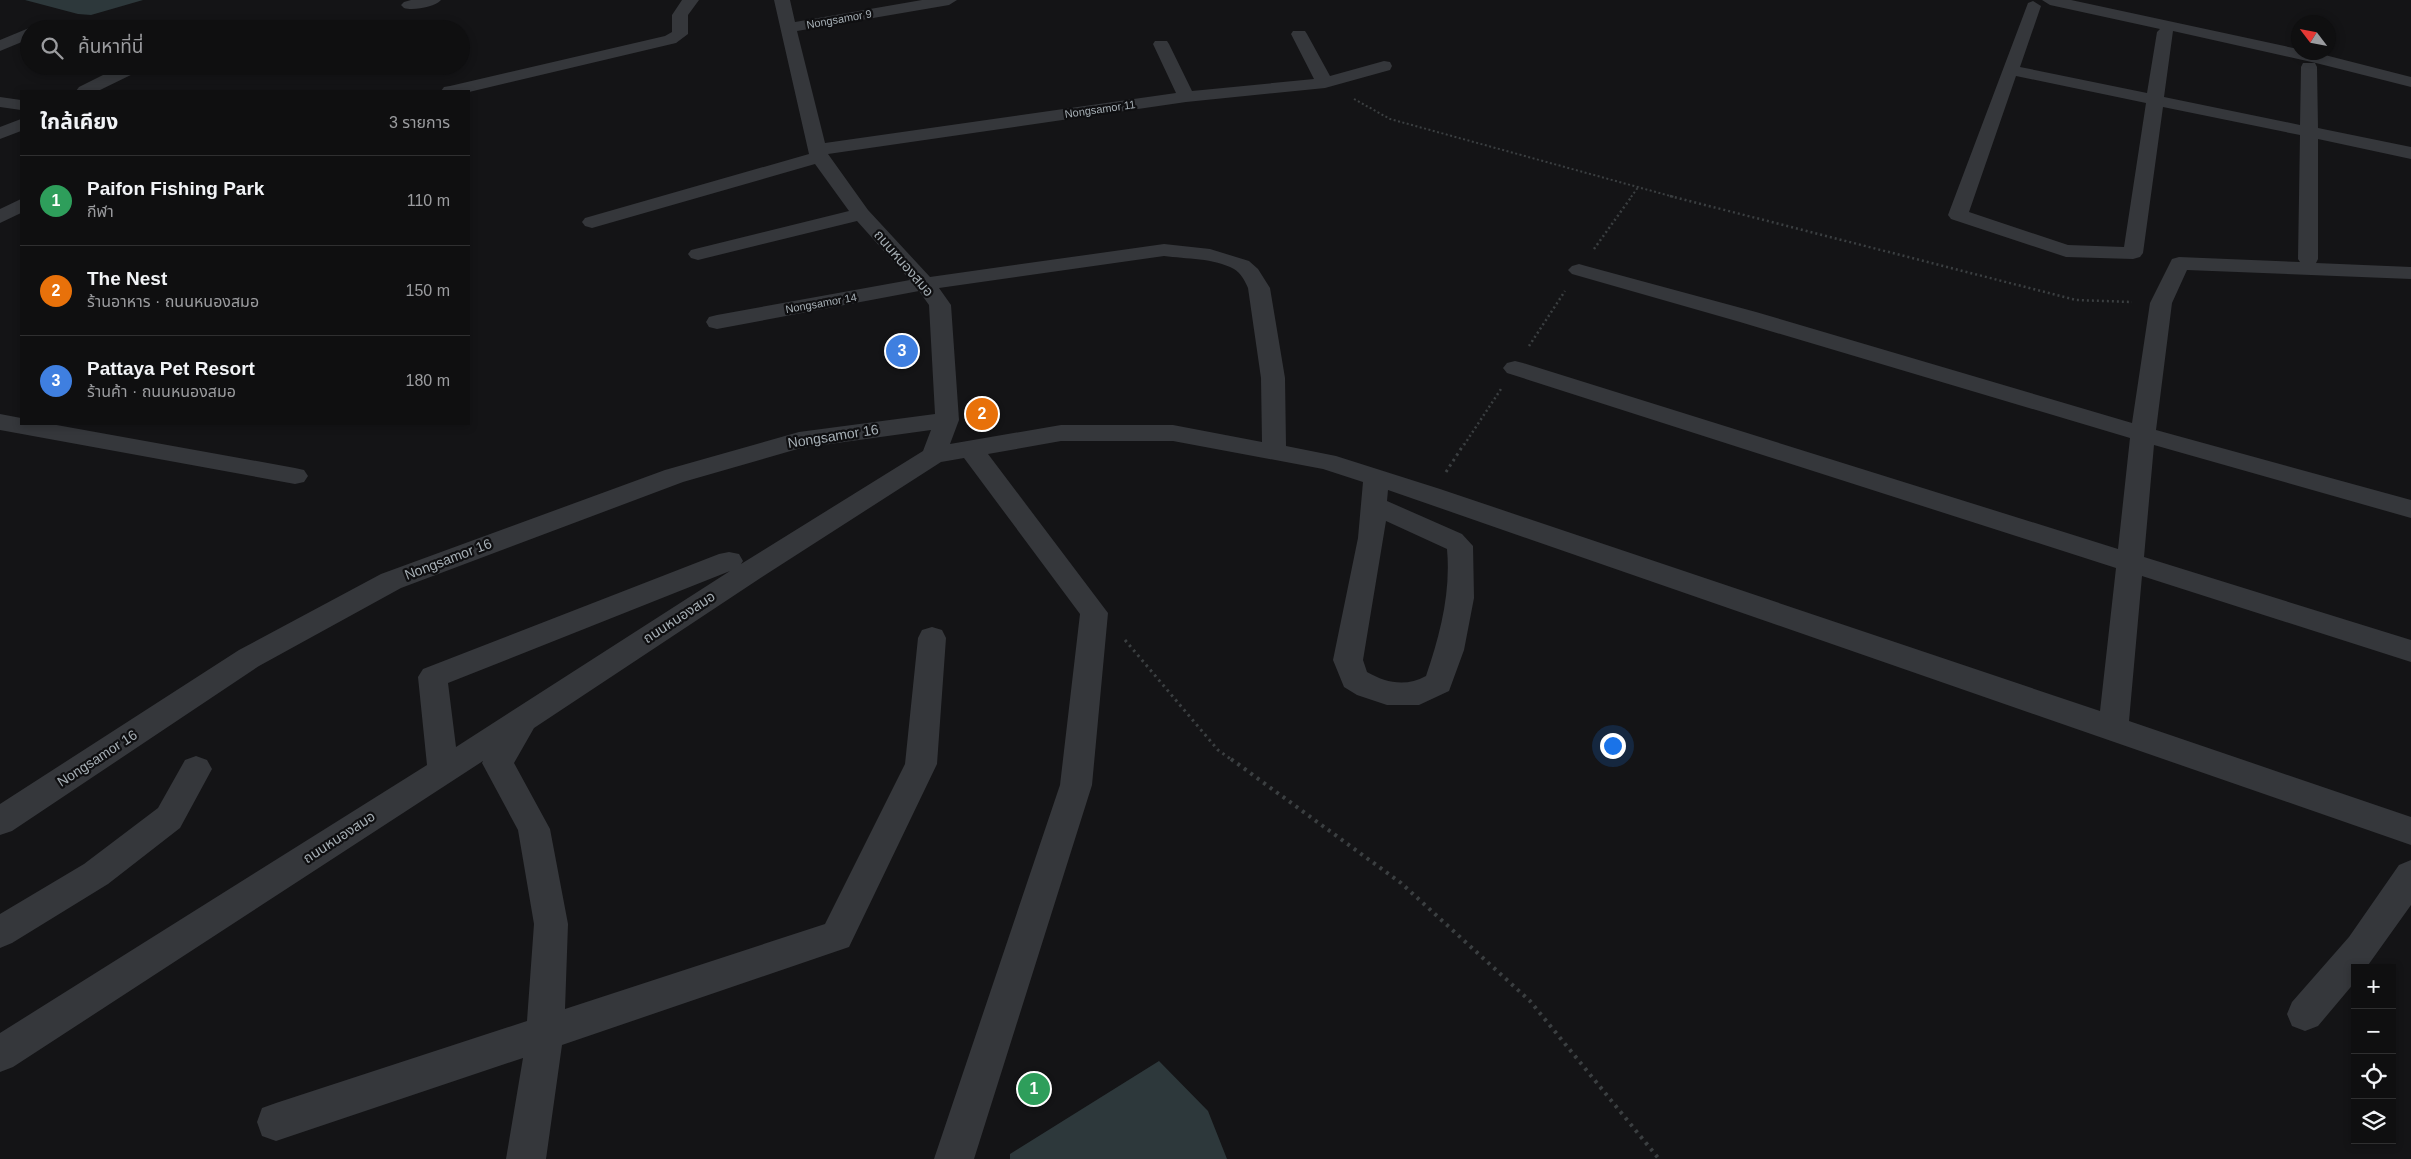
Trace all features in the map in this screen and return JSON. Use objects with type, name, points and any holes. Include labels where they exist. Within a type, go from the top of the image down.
[{"type":"street","points":[[409,5],[433,0]]},
{"type":"street","points":[[454,90],[670,40],[680,34],[677,23],[680,12],[691,0]]},
{"type":"street","name":"ถนนหนองสมอ","points":[[0,1054],[934,455],[947,420],[940,305],[925,284],[861,214],[818,153],[782,0]]},
{"type":"street","name":"Nongsamor 9","points":[[788,28],[949,0]]},
{"type":"street","points":[[2165,32],[2133,253],[2066,251],[1958,215],[2010,70],[2041,3],[2317,58],[2411,82]]},
{"type":"street","points":[[1299,34],[1325,83]]},
{"type":"street","points":[[0,46],[20,37]]},
{"type":"street","points":[[1161,44],[1186,97]]},
{"type":"street","name":"Nongsamor 11","points":[[592,222],[818,153],[1186,97],[1325,83],[1384,66]]},
{"type":"street","points":[[2308,259],[2309,66]]},
{"type":"street","points":[[2010,70],[2411,153]]},
{"type":"street","points":[[87,90],[117,75]]},
{"type":"street","points":[[0,102],[20,105]]},
{"type":"street","points":[[0,134],[20,124]]},
{"type":"street","points":[[0,217],[13,206]]},
{"type":"street","points":[[698,254],[861,214]]},
{"type":"street","name":"Nongsamor 14","points":[[717,322],[925,284],[1164,250],[1210,255],[1242,265],[1251,274],[1259,288],[1273,378],[1274,452]]},
{"type":"street","points":[[2113,728],[2142,434],[2161,303],[2179,264],[2411,273]]},
{"type":"street","points":[[1579,270],[1748,316],[2142,434],[2411,509]]},
{"type":"street","points":[[1515,368],[2411,651]]},
{"type":"street","name":"Nongsamor 16","points":[[0,821],[248,658],[391,581],[674,476],[799,440],[947,420]]},
{"type":"street","points":[[0,422],[295,476]]},
{"type":"street","points":[[934,455],[1061,433],[1173,433],[1327,462],[1431,495],[2411,831]]},
{"type":"street","points":[[954,1159],[1076,785],[1094,612],[971,449]]},
{"type":"street","points":[[1374,506],[1453,540],[1460,546],[1463,562],[1458,607],[1451,644],[1439,683],[1419,694],[1387,694],[1368,687],[1354,678],[1348,660],[1371,538],[1376,478]]},
{"type":"street","points":[[443,770],[433,677],[729,561]]},
{"type":"street","points":[[276,1122],[837,936],[921,764],[932,638]]},
{"type":"street","points":[[524,719],[498,762],[534,829],[552,924],[545,1034],[526,1159]]},
{"type":"street","points":[[0,932],[96,874],[169,818],[196,769]]},
{"type":"street","points":[[2305,1014],[2361,948],[2406,885],[2411,875]]},
{"type":"path","points":[[1325,83],[1390,119],[1639,186],[2076,300],[2161,303]]},
{"type":"path","points":[[1431,495],[1579,270],[1639,186]]},
{"type":"path","points":[[1094,612],[1117,631],[1218,750],[1401,883],[1530,1001],[1659,1159]]},
{"type":"shaded area","points":[[25,0],[143,0],[91,15],[78,14]]},
{"type":"shaded area","points":[[1159,1061],[1208,1111],[1227,1159],[1010,1159],[1010,1154]]},
{"type":"place","name":"Pattaya Pet Resort","points":[[902,351]]},
{"type":"place","name":"The Nest","points":[[982,414]]},
{"type":"place","name":"Paifon Fishing Park","points":[[1034,1089]]}]
